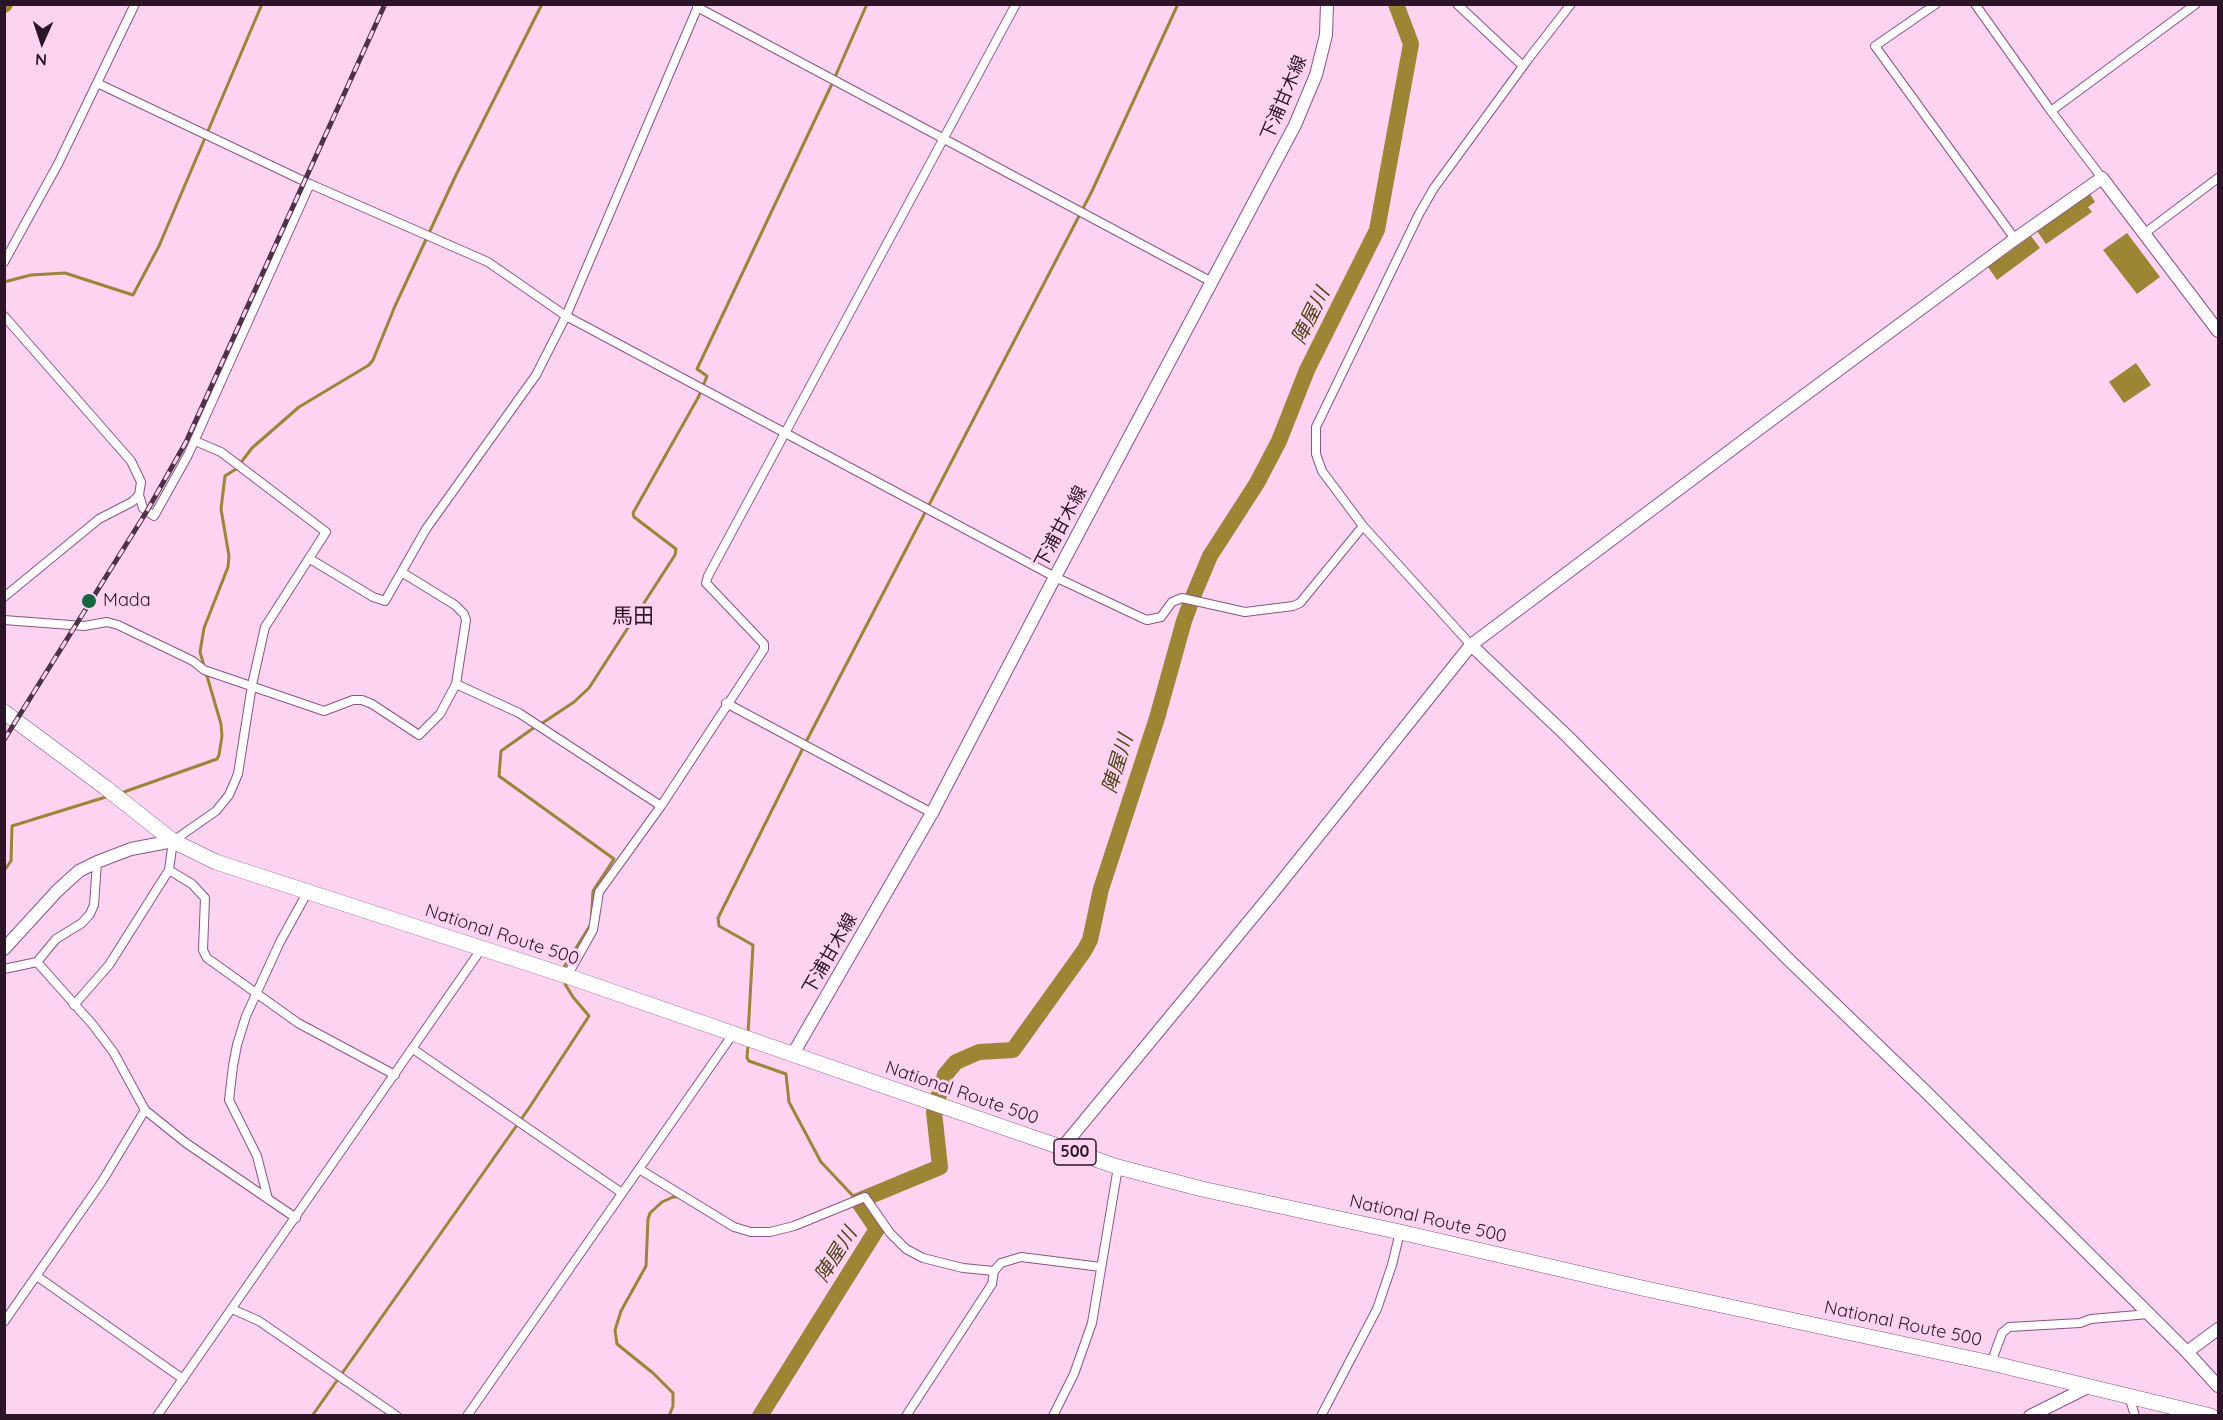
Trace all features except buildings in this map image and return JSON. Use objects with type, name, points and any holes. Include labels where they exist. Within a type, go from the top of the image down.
[{"type":"highway","name":"National Route 500","points":[[4,712],[173,841],[216,862],[567,976],[1118,1167],[1202,1189],[1991,1363],[2211,1416]]},
{"type":"street","points":[[4,262],[58,164],[135,4]]},
{"type":"street","points":[[567,976],[593,930],[599,892],[661,806],[726,703],[764,649],[764,644],[706,583],[708,576],[1016,4]]},
{"type":"street","name":"下浦甘木線","points":[[793,1054],[932,813],[1054,577],[1294,125],[1316,75],[1326,35],[1327,4]]},
{"type":"street","points":[[1457,4],[1523,66]]},
{"type":"street","points":[[1571,4],[1452,161],[1424,205],[1316,427],[1316,454],[1322,471],[1363,526],[1471,645],[1567,736],[1789,960],[1926,1092],[2187,1352],[2218,1386]]},
{"type":"street","points":[[1936,4],[1875,46],[2015,239]]},
{"type":"street","points":[[1976,4],[2051,111],[2218,331]]},
{"type":"street","points":[[2051,111],[2196,4]]},
{"type":"street","points":[[310,559],[373,597],[385,601],[426,529],[536,375],[566,316],[698,6],[1212,282]]},
{"type":"street","points":[[97,83],[310,184],[488,262],[566,316],[1054,577],[1148,620],[1161,616],[1172,602],[1182,598],[1245,612],[1293,606],[1300,603],[1363,526]]},
{"type":"street","points":[[1062,1148],[1270,896],[1471,645],[2015,239],[2102,178]]},
{"type":"street","points":[[2145,233],[2218,178]]},
{"type":"street","points":[[4,316],[131,461],[141,482],[139,495],[143,508],[154,516],[195,441],[310,184]]},
{"type":"street","points":[[4,949],[57,891],[79,871],[131,849],[173,841],[216,811],[230,795],[238,774],[252,685],[265,627],[326,531],[221,452],[195,441]]},
{"type":"street","points":[[4,597],[99,519],[132,502],[139,495]]},
{"type":"street","points":[[4,620],[84,626],[107,622],[118,625],[193,662],[204,670],[324,711],[353,700],[362,700],[372,704],[419,735],[440,714],[456,684],[466,620],[464,614],[455,605],[403,573]]},
{"type":"street","points":[[456,684],[519,713],[661,806]]},
{"type":"street","points":[[726,703],[932,813]]},
{"type":"street","points":[[74,1005],[109,966],[169,870],[173,841]]},
{"type":"street","points":[[4,969],[37,962],[56,939],[90,914],[94,905],[97,862]]},
{"type":"street","points":[[169,870],[192,884],[205,898],[203,950],[207,958],[298,1023],[395,1075]]},
{"type":"street","points":[[268,1200],[257,1156],[229,1100],[237,1045],[246,1016],[280,942],[307,893]]},
{"type":"street","points":[[157,1416],[482,948]]},
{"type":"street","points":[[37,962],[93,1025],[114,1053],[145,1110],[186,1143],[296,1218]]},
{"type":"street","points":[[466,1416],[733,1034]]},
{"type":"street","points":[[414,1049],[622,1193]]},
{"type":"street","points":[[4,1323],[103,1180],[145,1110]]},
{"type":"street","points":[[1053,1416],[1084,1350],[1092,1323],[1118,1167]]},
{"type":"street","points":[[639,1169],[734,1227],[751,1232],[770,1232],[794,1226],[865,1197],[890,1233],[906,1249],[923,1258],[963,1268],[994,1271]]},
{"type":"street","points":[[1321,1416],[1377,1309],[1400,1232]]},
{"type":"street","points":[[906,1416],[992,1284],[994,1271],[1001,1263],[1021,1257],[1101,1267]]},
{"type":"street","points":[[38,1277],[183,1379]]},
{"type":"street","points":[[232,1310],[260,1321],[397,1416]]},
{"type":"street","points":[[1991,1363],[2002,1333],[2009,1327],[2080,1323],[2091,1319],[2149,1314]]},
{"type":"street","points":[[2187,1352],[2218,1329]]},
{"type":"street","points":[[2030,1416],[2088,1387]]},
{"type":"street","points":[[2129,1396],[2135,1416]]},
{"type":"shaded area","points":[[2090,194],[2095,202],[2088,207],[2092,212],[2046,244],[2037,231]]},
{"type":"shaded area","points":[[2127,233],[2160,277],[2137,294],[2103,250]]},
{"type":"shaded area","points":[[2031,236],[2040,248],[1997,280],[1988,267]]},
{"type":"shaded area","points":[[2136,363],[2151,385],[2124,403],[2109,382]]},
{"type":"waterway","points":[[4,282],[31,275],[65,273],[133,295],[159,246],[262,4]]},
{"type":"waterway","points":[[121,793],[217,759],[222,736],[221,724],[200,652],[204,628],[228,567],[229,556],[221,509],[225,476],[236,469],[252,448],[299,407],[369,365],[373,360],[395,306],[456,175],[542,4]]},
{"type":"waterway","points":[[541,724],[574,702],[589,688],[675,555],[676,549],[634,517],[633,513],[699,396],[707,376],[697,369],[831,86],[867,4]]},
{"type":"waterway","points":[[748,1034],[753,945],[719,926],[718,918],[808,738],[1092,191],[1178,4]]},
{"type":"waterway","name":"陣屋川","points":[[760,1416],[877,1229],[858,1201],[940,1167],[934,1112],[945,1075],[956,1062],[979,1052],[1013,1050],[1090,940],[1101,889],[1157,718],[1184,621],[1194,594],[1210,556],[1257,483],[1279,441],[1307,370],[1377,230],[1411,44],[1396,4]]},
{"type":"waterway","points":[[535,727],[501,751],[499,776],[614,859],[593,891],[591,924],[564,967]]},
{"type":"waterway","points":[[4,871],[11,861],[12,826],[109,796]]},
{"type":"waterway","points":[[312,1416],[529,1108],[589,1016],[565,984]]},
{"type":"waterway","points":[[748,1044],[747,1058],[749,1061],[786,1074],[789,1102],[821,1162],[855,1198]]},
{"type":"waterway","points":[[669,1416],[673,1406],[673,1393],[653,1373],[617,1344],[615,1330],[621,1311],[646,1266],[650,1213],[662,1202],[679,1197]]},
{"type":"railway","points":[[4,740],[147,511],[186,442],[385,4]]},
{"type":"place","name":"Mada","points":[[89,601]]},
{"type":"district","name":"馬田","points":[[633,617]]}]
